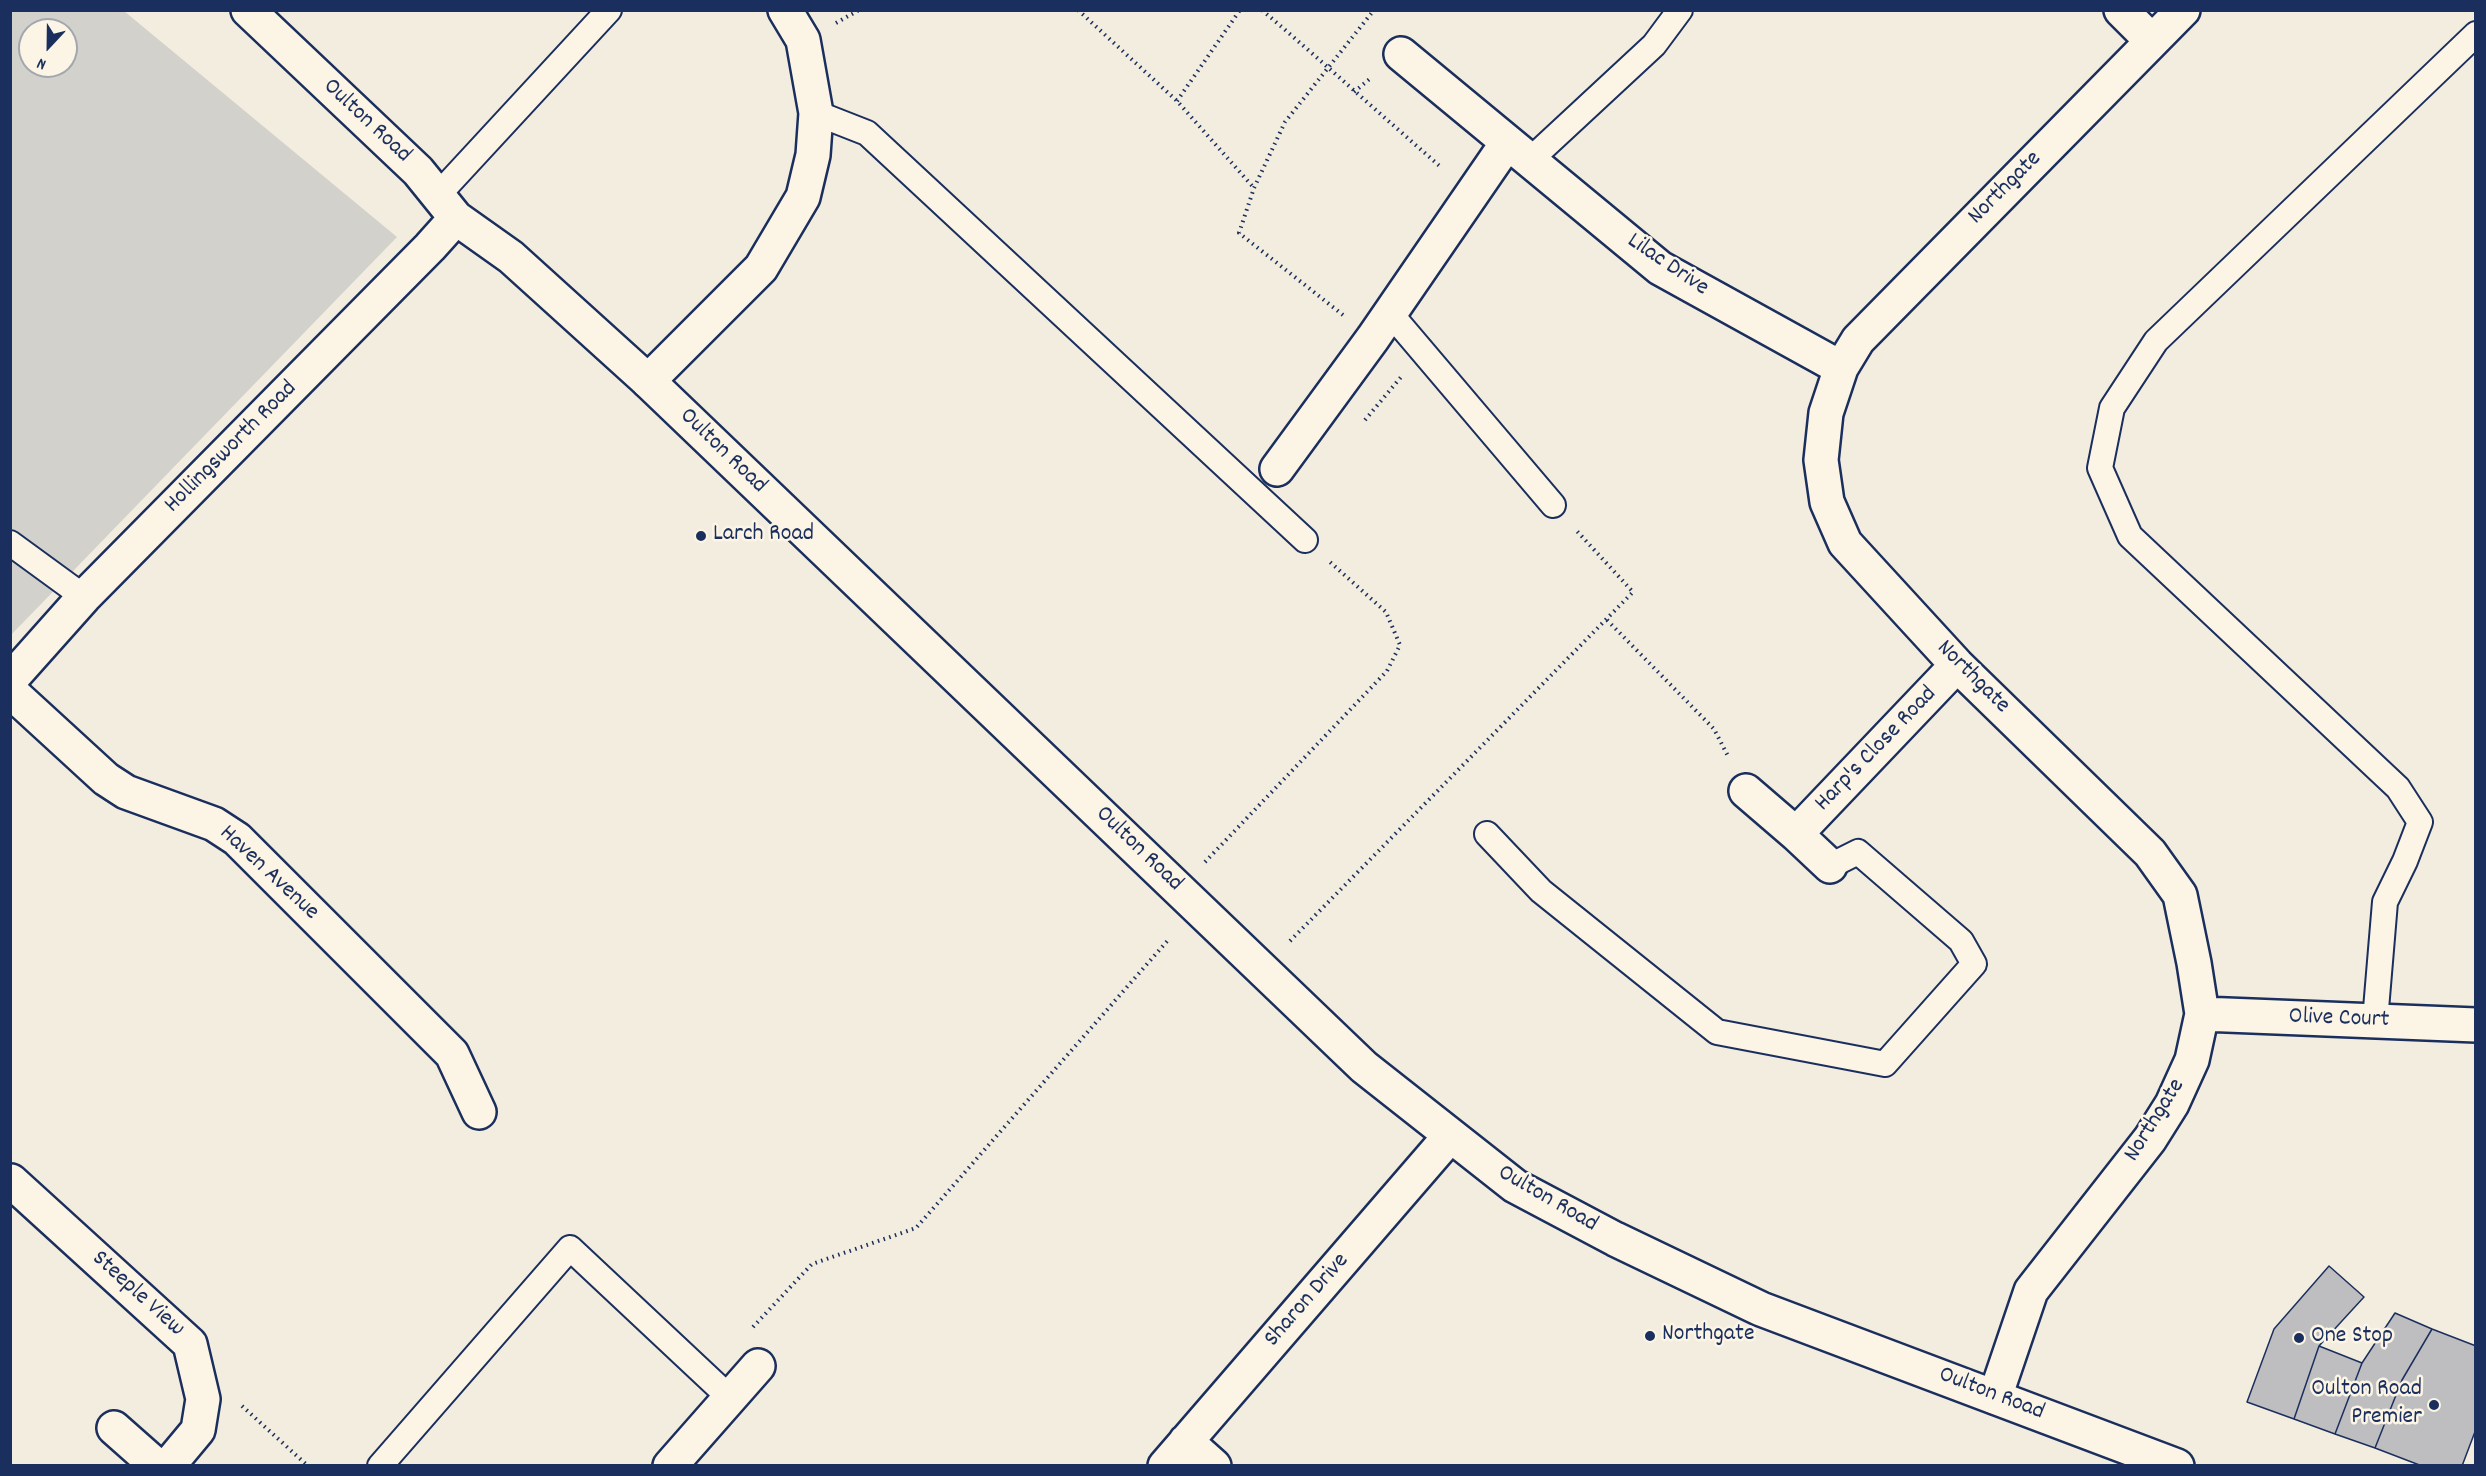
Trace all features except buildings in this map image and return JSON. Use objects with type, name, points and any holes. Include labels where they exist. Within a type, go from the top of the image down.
[{"type":"street","name":"Oulton Road","points":[[248,10],[418,171],[447,207],[511,257],[648,381],[1364,1067],[1515,1186],[1761,1309],[2177,1466]]},
{"type":"street","points":[[648,381],[761,268],[803,197],[813,155],[816,113],[803,40],[785,10]]},
{"type":"street","points":[[2121,10],[2152,41]]},
{"type":"street","name":"Northgate","points":[[1995,1396],[2031,1291],[2150,1139],[2172,1104],[2192,1060],[2202,1014],[2180,895],[2150,853],[1957,665],[1845,543],[1827,502],[1821,459],[1826,413],[1841,368],[1858,340],[2183,10]]},
{"type":"street","name":"Lilac Drive","points":[[1401,54],[1660,268],[1841,368]]},
{"type":"street","points":[[1277,469],[1381,326],[1472,193],[1518,152]]},
{"type":"street","name":"Hollingsworth Road","points":[[10,680],[84,597],[430,247],[447,207]]},
{"type":"street","name":"Harp's Close Road","points":[[1796,834],[1957,665]]},
{"type":"street","name":"Haven Avenue","points":[[10,691],[106,779],[126,792],[214,824],[237,839],[452,1054],[479,1112]]},
{"type":"street","name":"Harp's Close Road","points":[[1746,791],[1830,866]]},
{"type":"street","name":"Olive Court","points":[[2202,1014],[2475,1026]]},
{"type":"street","name":"Sharon Drive","points":[[1165,1466],[1449,1136]]},
{"type":"street","name":"Steeple View","points":[[11,1181],[190,1344],[203,1399],[198,1430],[168,1466]]},
{"type":"street","points":[[670,1466],[758,1366]]},
{"type":"street","points":[[114,1428],[157,1466]]},
{"type":"street","points":[[1186,1441],[1214,1466]]},
{"type":"lane","points":[[447,207],[609,10]]},
{"type":"lane","points":[[1518,152],[1654,45],[1680,10]]},
{"type":"lane","points":[[2375,1022],[2385,902],[2406,861],[2420,822],[2398,788],[2130,536],[2100,468],[2112,408],[2156,340],[2475,34]]},
{"type":"lane","points":[[816,113],[867,133],[1305,540]]},
{"type":"lane","points":[[1381,326],[1550,501]]},
{"type":"lane","points":[[10,543],[84,597]]},
{"type":"lane","points":[[1487,834],[1541,891],[1717,1032],[1885,1064],[1974,964],[1961,940],[1858,852],[1830,866]]},
{"type":"lane","points":[[380,1466],[570,1248],[730,1398]]},
{"type":"path","points":[[1078,10],[1177,101],[1254,188]]},
{"type":"path","points":[[1177,101],[1240,10]]},
{"type":"path","points":[[1262,10],[1472,193]]},
{"type":"path","points":[[1374,10],[1285,122],[1254,188],[1239,233],[1381,326]]},
{"type":"path","points":[[1289,942],[1633,592],[1550,501]]},
{"type":"path","points":[[1179,890],[1387,671],[1400,645],[1386,612],[1305,540]]},
{"type":"path","points":[[1607,620],[1714,729],[1746,791]]},
{"type":"path","points":[[758,1366],[741,1339],[812,1264],[916,1228],[1169,939]]},
{"type":"path","points":[[203,1399],[239,1403],[309,1466]]},
{"type":"shaded area","points":[[11,11],[124,11],[397,237],[11,635]]},
{"type":"place","name":"Larch Road","points":[[701,536]]},
{"type":"place","name":"Northgate","points":[[1650,1336]]},
{"type":"place","name":"One Stop","points":[[2299,1338]]},
{"type":"place","name":"Oulton Road Premier","points":[[2434,1405]]}]
